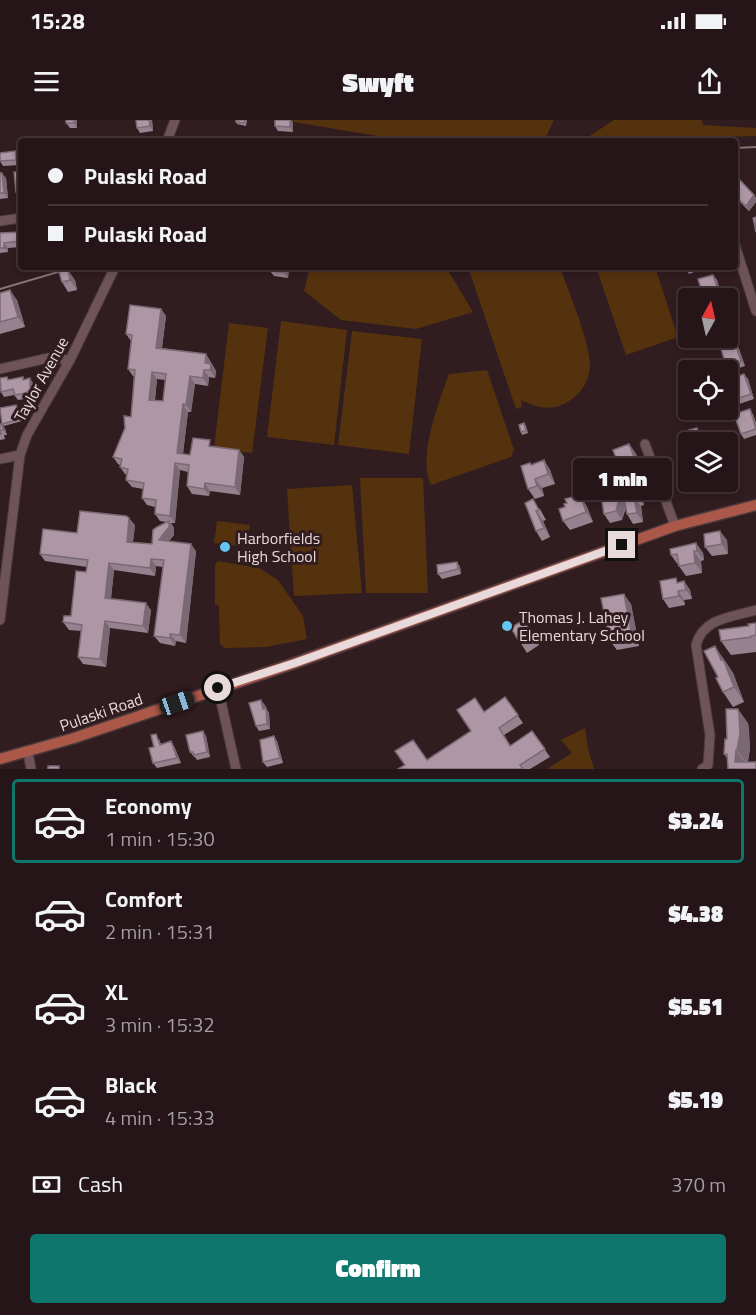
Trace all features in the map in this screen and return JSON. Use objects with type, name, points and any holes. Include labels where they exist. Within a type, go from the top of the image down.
[{"type":"main road","name":"Pulaski Road","points":[[0,759],[74,738],[295,663],[675,526],[756,505]]},
{"type":"street","points":[[168,138],[175,120]]},
{"type":"street","points":[[0,221],[18,219]]},
{"type":"street","points":[[738,254],[756,311]]},
{"type":"street","name":"Taylor Avenue","points":[[0,620],[4,559],[20,455],[27,435],[69,360],[114,270]]},
{"type":"street","points":[[0,369],[48,358],[69,360]]},
{"type":"street","points":[[645,444],[675,526]]},
{"type":"street","points":[[0,459],[20,455]]},
{"type":"street","points":[[702,769],[708,765],[710,735],[696,645],[699,633],[712,622],[756,610]]},
{"type":"street","points":[[218,688],[236,769]]},
{"type":"street","points":[[28,752],[31,769]]},
{"type":"shaded area","points":[[282,120],[554,120],[545,138],[383,137]]},
{"type":"shaded area","points":[[614,120],[702,120],[703,125],[756,128],[756,136],[587,138]]},
{"type":"shaded area","points":[[309,270],[448,270],[473,312],[416,329],[341,320],[304,291]]},
{"type":"shaded area","points":[[469,270],[561,270],[583,332],[590,366],[586,382],[581,390],[574,398],[557,407],[539,407],[521,400],[522,407],[516,409]]},
{"type":"shaded area","points":[[597,270],[656,270],[678,337],[626,355]]},
{"type":"shaded area","points":[[281,321],[347,330],[334,445],[267,437]]},
{"type":"shaded area","points":[[229,323],[268,328],[252,453],[214,448]]},
{"type":"shaded area","points":[[352,331],[422,339],[409,454],[338,445]]},
{"type":"shaded area","points":[[487,370],[514,450],[511,457],[431,485],[427,474],[428,446],[435,414],[449,374]]},
{"type":"shaded area","points":[[360,478],[423,478],[428,593],[366,593]]},
{"type":"shaded area","points":[[352,485],[362,593],[294,596],[287,489]]},
{"type":"shaded area","points":[[217,521],[250,525],[247,547],[214,543]]},
{"type":"shaded area","points":[[218,561],[259,568],[278,580],[303,616],[307,639],[266,647],[225,648],[220,644],[219,606],[215,604],[215,565]]},
{"type":"shaded area","points":[[585,728],[594,769],[547,769],[572,753],[561,740]]},
{"type":"building","points":[[66,120],[74,120],[74,123],[66,123]]},
{"type":"building","points":[[136,120],[149,120],[150,126],[137,128]]},
{"type":"building","points":[[275,120],[290,120],[290,127],[275,126]]},
{"type":"building","points":[[15,151],[16,160],[0,161],[0,153]]},
{"type":"building","points":[[14,172],[18,172],[18,192],[16,192]]},
{"type":"building","points":[[0,173],[2,173],[4,193],[0,193]]},
{"type":"building","points":[[738,178],[754,195],[746,206],[738,199]]},
{"type":"building","points":[[18,232],[18,241],[4,243],[4,248],[0,248],[0,233]]},
{"type":"building","points":[[68,270],[70,280],[62,282],[59,272]]},
{"type":"building","points":[[270,270],[284,270],[284,273]]},
{"type":"building","points":[[713,275],[718,288],[701,288],[698,279]]},
{"type":"building","points":[[10,290],[18,317],[0,322],[0,293]]},
{"type":"building","points":[[130,305],[161,309],[156,348],[206,354],[205,363],[211,364],[210,370],[204,370],[203,378],[190,376],[186,405],[183,404],[177,453],[190,455],[193,438],[210,440],[209,446],[239,450],[235,487],[205,483],[204,489],[187,486],[189,465],[175,463],[170,516],[155,514],[156,500],[142,498],[144,483],[126,480],[128,469],[120,467],[122,459],[113,457],[125,428],[124,416],[131,417],[135,370],[128,369],[132,335],[126,334]],"holes":[[[152,372],[166,374],[163,401],[149,400]]]},
{"type":"building","points":[[721,348],[737,348],[741,361],[724,360]]},
{"type":"building","points":[[744,374],[751,394],[738,398],[738,376]]},
{"type":"building","points":[[7,377],[8,380],[30,378],[30,389],[26,393],[15,395],[13,389],[1,392],[0,378]]},
{"type":"building","points":[[16,405],[20,419],[2,424],[0,408]]},
{"type":"building","points":[[750,409],[756,429],[741,434],[736,420],[738,420],[738,413]]},
{"type":"building","points":[[524,423],[526,431],[521,432],[519,425]]},
{"type":"building","points":[[697,428],[698,432],[690,432],[689,430]]},
{"type":"building","points":[[629,444],[639,470],[627,474],[630,489],[636,488],[637,496],[634,497],[637,513],[627,514],[622,487],[616,511],[604,514],[602,492],[606,491],[597,465],[616,458],[613,450]]},
{"type":"building","points":[[544,460],[548,474],[535,479],[537,486],[528,489],[521,466]]},
{"type":"building","points":[[572,497],[574,500],[581,497],[586,512],[563,521],[559,509],[565,507],[564,504],[567,503],[565,499]]},
{"type":"building","points":[[533,499],[544,528],[536,531],[525,503]]},
{"type":"building","points":[[80,511],[126,516],[129,518],[127,542],[152,544],[153,530],[169,521],[169,527],[159,540],[191,544],[180,635],[170,634],[170,638],[154,636],[164,560],[151,559],[150,568],[109,563],[105,598],[146,603],[143,626],[105,621],[100,659],[78,657],[82,625],[63,622],[64,616],[71,616],[76,571],[86,572],[88,560],[40,554],[43,529],[77,533]]},
{"type":"building","points":[[720,531],[722,544],[705,547],[704,534]]},
{"type":"building","points":[[696,543],[695,563],[679,566],[677,554],[671,555],[670,549]]},
{"type":"building","points":[[457,562],[458,569],[438,574],[437,565]]},
{"type":"building","points":[[676,578],[677,583],[684,581],[686,590],[678,591],[679,596],[663,599],[660,581]]},
{"type":"building","points":[[624,594],[632,636],[610,641],[601,598]]},
{"type":"building","points":[[523,620],[533,635],[520,643],[511,628]]},
{"type":"building","points":[[756,623],[756,635],[721,641],[719,630]]},
{"type":"building","points":[[715,646],[734,687],[723,692],[704,651]]},
{"type":"building","points":[[505,697],[518,715],[499,728],[510,746],[532,731],[545,749],[520,765],[523,769],[398,769],[405,765],[395,751],[413,740],[427,760],[471,731],[457,710],[475,698],[484,712]]},
{"type":"building","points":[[261,700],[263,709],[266,708],[267,724],[256,726],[249,703]]},
{"type":"building","points":[[726,709],[738,709],[739,714],[740,734],[735,762],[756,762],[756,769],[728,769],[727,754],[724,754],[725,739],[727,739]]},
{"type":"building","points":[[203,731],[207,752],[194,755],[190,752],[186,735]]},
{"type":"building","points":[[156,734],[160,745],[171,741],[177,758],[153,763],[149,748],[154,747],[151,735]]},
{"type":"building","points":[[274,736],[280,758],[263,762],[260,740]]},
{"type":"building","points":[[48,766],[59,766],[59,769],[48,769]]},
{"type":"railway","points":[[738,148],[756,147]]},
{"type":"railway","points":[[0,289],[65,270]]},
{"type":"place","name":"Harborfields High School","points":[[225,547]]},
{"type":"place","name":"Thomas J. Lahey Elementary School","points":[[507,626]]},
{"type":"route","points":[[218,688],[295,663],[622,545]]}]
